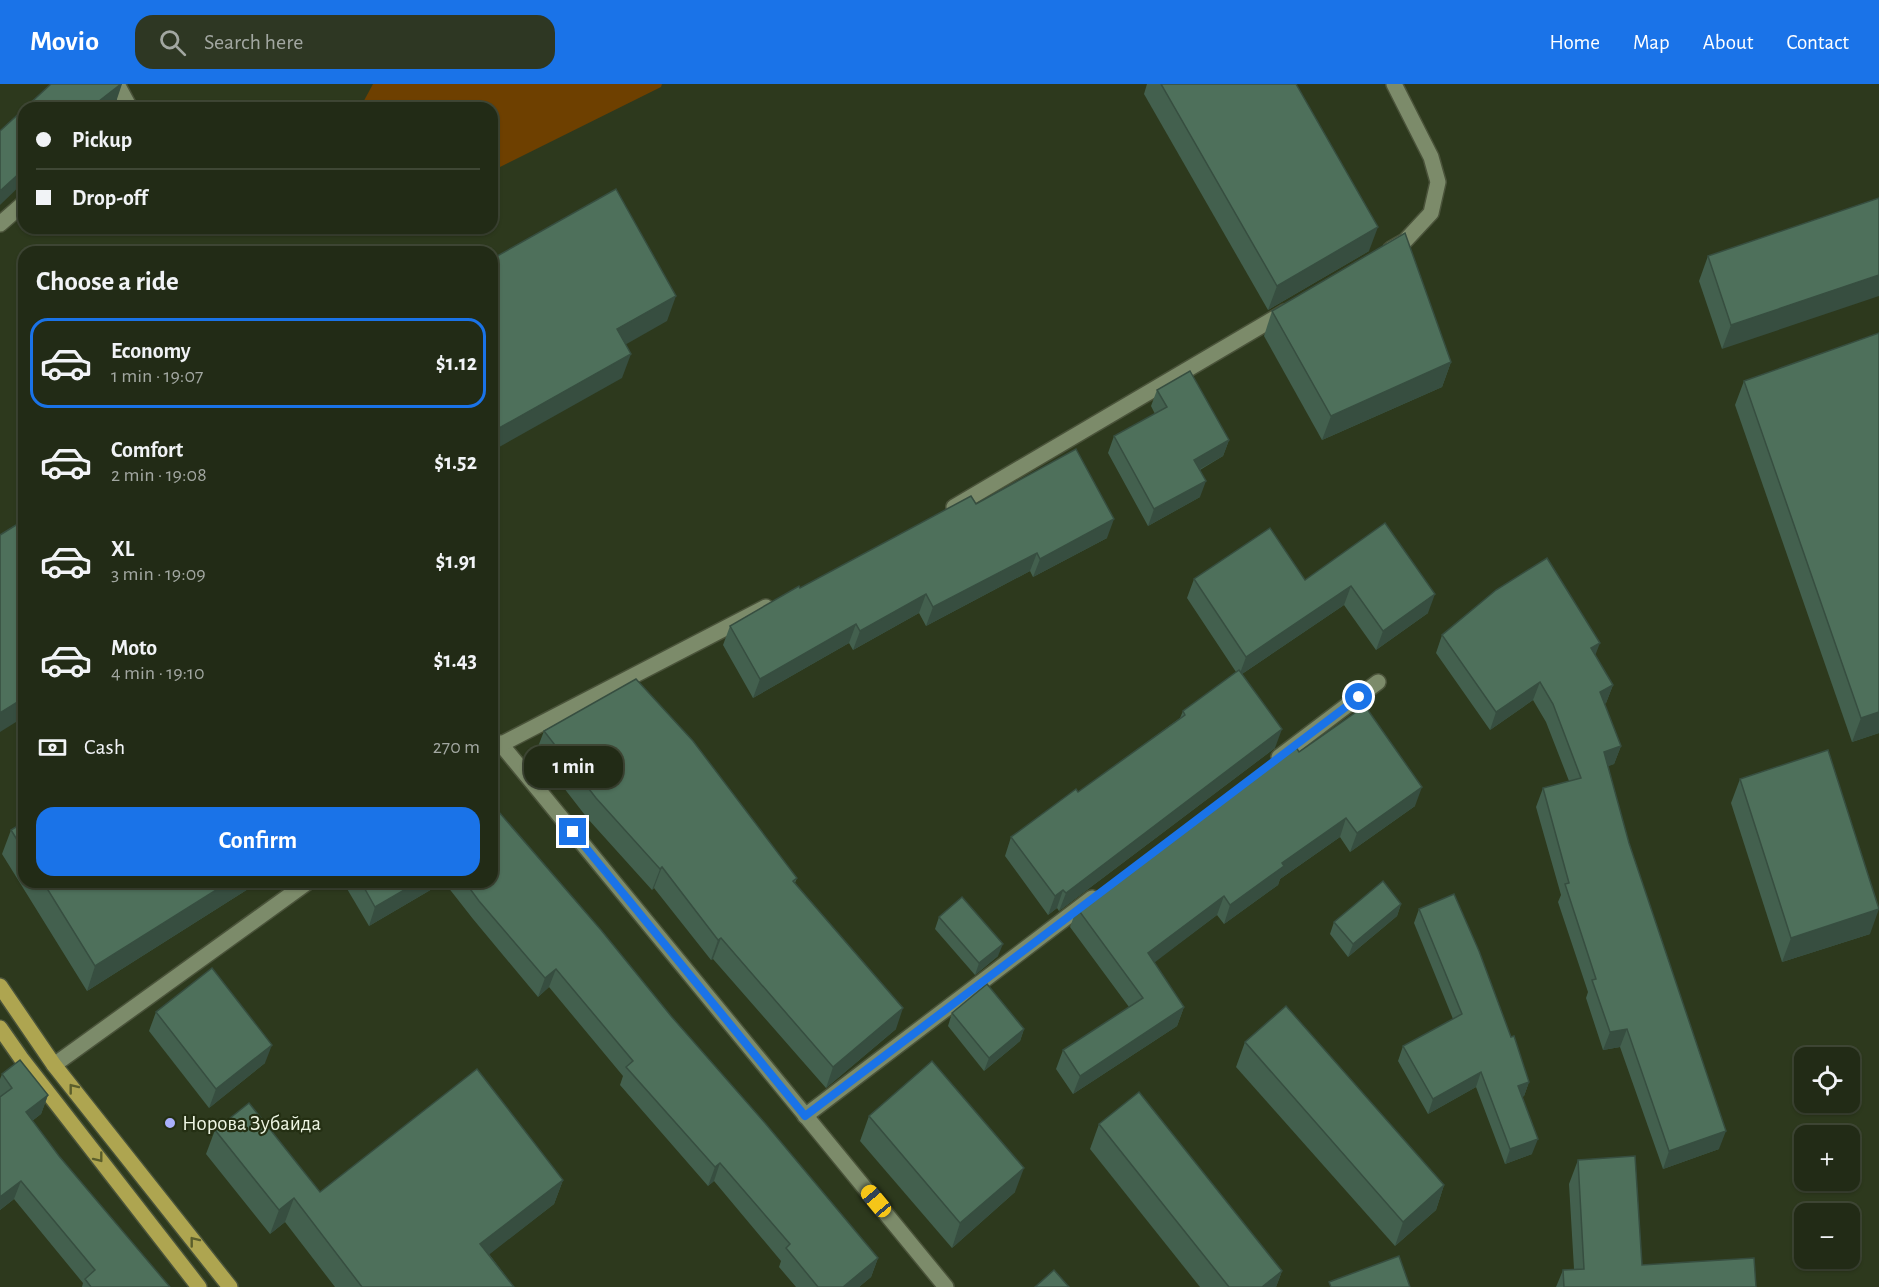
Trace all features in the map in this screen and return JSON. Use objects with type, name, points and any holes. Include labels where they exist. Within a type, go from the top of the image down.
[{"type":"main road","points":[[0,986],[54,1065],[230,1287]]},
{"type":"main road","points":[[0,1028],[199,1287]]},
{"type":"street","points":[[117,84],[127,102]]},
{"type":"street","points":[[1375,259],[1406,241],[1431,213],[1438,182],[1431,157],[1394,84]]},
{"type":"street","points":[[0,224],[18,208]]},
{"type":"street","points":[[943,513],[1303,301]]},
{"type":"street","points":[[498,745],[775,602]]},
{"type":"street","points":[[1264,769],[1378,682]]},
{"type":"street","points":[[498,748],[946,1287]]},
{"type":"street","points":[[54,1065],[300,888]]},
{"type":"street","points":[[805,1116],[1101,892]]},
{"type":"shaded area","points":[[373,84],[662,84],[661,87],[498,168],[498,102],[363,102]]},
{"type":"building","points":[[51,84],[121,84],[98,102],[32,102]]},
{"type":"building","points":[[1161,84],[1296,84],[1378,227],[1277,286]]},
{"type":"building","points":[[18,114],[18,174],[0,191],[0,131]]},
{"type":"building","points":[[616,189],[676,296],[617,329],[631,354],[498,429],[498,256]]},
{"type":"building","points":[[1879,198],[1879,275],[1731,325],[1708,256]]},
{"type":"building","points":[[1405,233],[1451,362],[1331,416],[1272,311]]},
{"type":"building","points":[[1879,333],[1879,712],[1861,718],[1744,381]]},
{"type":"building","points":[[1190,371],[1229,440],[1194,460],[1206,481],[1154,509],[1114,436],[1167,407],[1157,390]]},
{"type":"building","points":[[1076,449],[1114,519],[1040,559],[1037,553],[933,607],[926,594],[860,631],[856,624],[760,679],[730,626],[799,586],[800,588],[971,496],[976,504]]},
{"type":"building","points":[[1385,523],[1435,594],[1383,631],[1351,586],[1246,657],[1194,579],[1270,528],[1305,580]]},
{"type":"building","points":[[18,524],[18,702],[0,713],[0,535]]},
{"type":"building","points":[[1547,558],[1600,643],[1591,648],[1613,685],[1600,692],[1621,746],[1604,752],[1629,843],[1726,1131],[1669,1151],[1627,1029],[1610,1032],[1592,980],[1596,979],[1565,884],[1569,883],[1543,788],[1581,778],[1553,704],[1540,682],[1496,712],[1442,635],[1496,590]]},
{"type":"building","points":[[1239,670],[1282,729],[1066,893],[1063,890],[1055,896],[1011,837],[1076,789],[1078,792],[1185,715],[1183,711]]},
{"type":"building","points":[[636,679],[693,741],[797,878],[793,881],[903,1008],[833,1067],[721,938],[718,940],[662,867],[660,869],[596,798],[544,731]]},
{"type":"building","points":[[1365,706],[1422,787],[1357,833],[1346,818],[1282,863],[1284,866],[1230,905],[1224,896],[1148,953],[1184,1007],[1080,1076],[1063,1050],[1143,998],[1077,908],[1294,744],[1299,752]]},
{"type":"building","points":[[1828,750],[1879,909],[1791,938],[1740,779]]},
{"type":"building","points":[[498,811],[878,1258],[843,1287],[818,1287],[786,1248],[790,1244],[720,1163],[715,1167],[626,1067],[633,1061],[556,969],[545,978],[469,888],[498,888]]},
{"type":"building","points":[[18,826],[18,841],[11,830]]},
{"type":"building","points":[[1383,881],[1401,904],[1353,944],[1334,922]]},
{"type":"building","points":[[47,888],[219,888],[95,966]]},
{"type":"building","points":[[364,888],[408,888],[375,907]]},
{"type":"building","points":[[1454,894],[1479,951],[1511,1037],[1514,1036],[1529,1082],[1518,1086],[1538,1139],[1510,1149],[1481,1072],[1433,1099],[1403,1046],[1462,1014],[1419,909]]},
{"type":"building","points":[[962,897],[1003,944],[979,963],[939,917]]},
{"type":"building","points":[[212,968],[272,1045],[216,1089],[156,1012]]},
{"type":"building","points":[[987,984],[1024,1029],[989,1058],[952,1013]]},
{"type":"building","points":[[1286,1006],[1444,1185],[1403,1222],[1245,1042]]},
{"type":"building","points":[[20,1060],[48,1095],[26,1112],[59,1156],[170,1287],[91,1287],[85,1279],[95,1270],[21,1181],[0,1197],[0,1097],[12,1088],[2,1074]]},
{"type":"building","points":[[932,1061],[1024,1168],[960,1223],[869,1116]]},
{"type":"building","points":[[477,1069],[563,1180],[480,1244],[514,1287],[362,1287],[294,1198],[279,1210],[215,1130],[249,1103],[320,1192]]},
{"type":"building","points":[[1139,1092],[1282,1271],[1262,1287],[1229,1287],[1099,1124]]},
{"type":"building","points":[[1635,1156],[1642,1265],[1754,1258],[1756,1287],[1564,1287],[1563,1270],[1584,1269],[1578,1160]]},
{"type":"building","points":[[1399,1256],[1410,1287],[1331,1287],[1329,1282]]},
{"type":"building","points":[[1054,1270],[1069,1287],[1035,1287]]},
{"type":"place","name":"Норова Зубайда","points":[[170,1123]]},
{"type":"route","points":[[573,832],[805,1116],[1359,697]]}]
